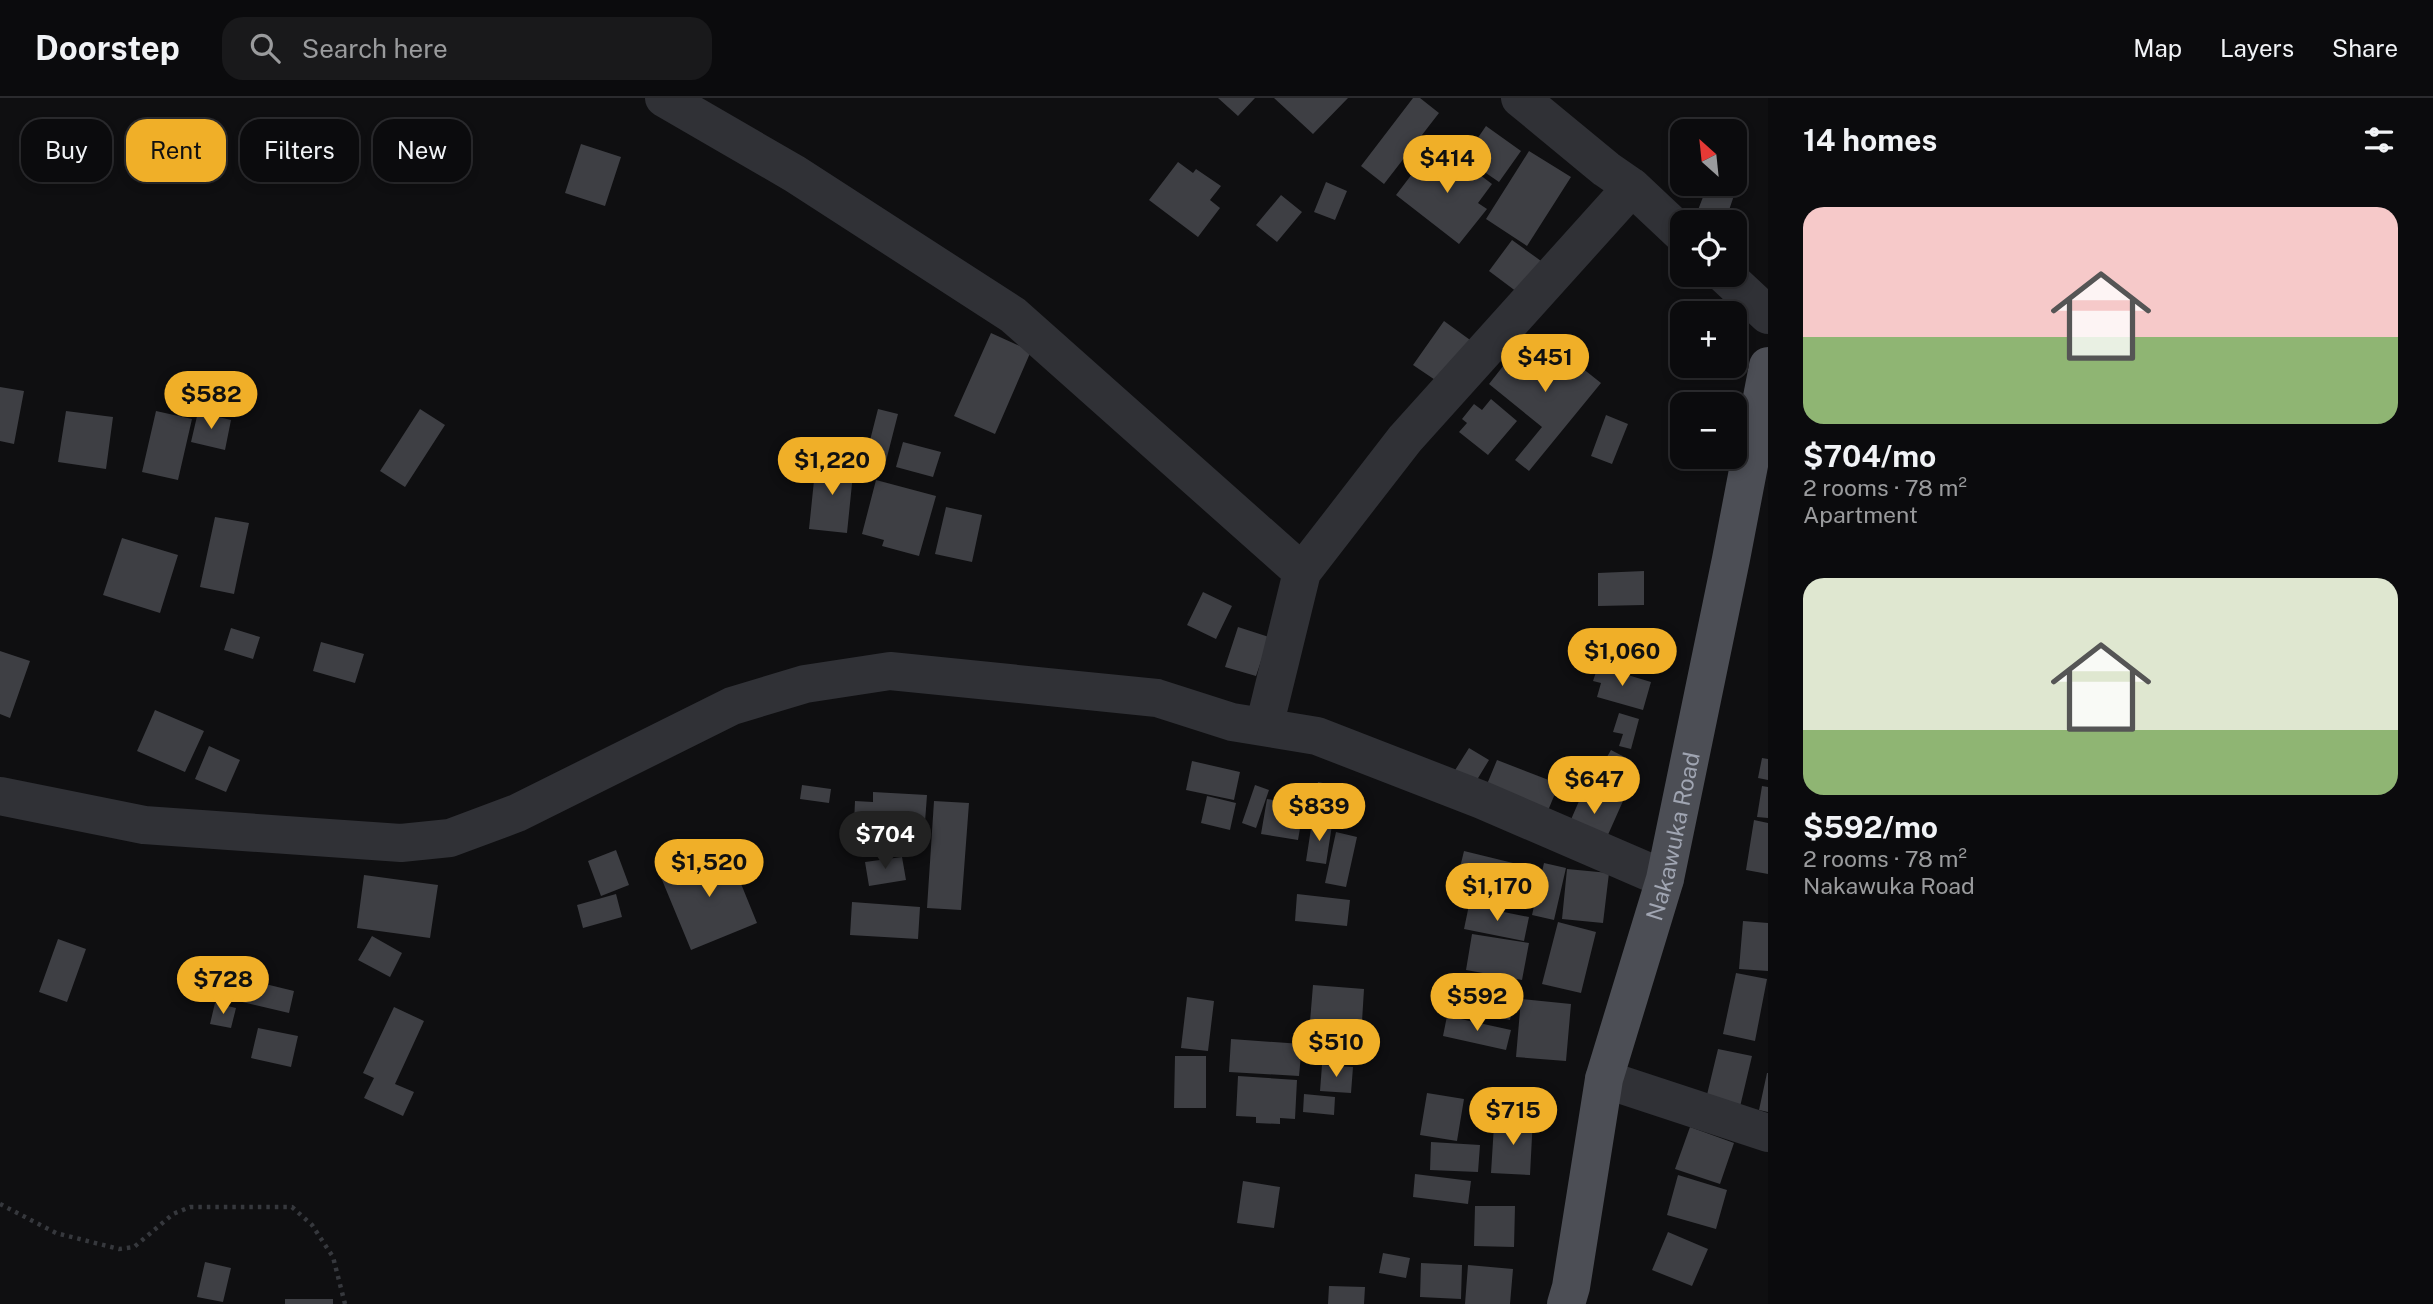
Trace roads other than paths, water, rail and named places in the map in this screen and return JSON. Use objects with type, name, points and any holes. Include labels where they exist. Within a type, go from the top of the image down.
[{"type":"main road","name":"Nakawuka Road","points":[[1566,1304],[1604,1079],[1664,879],[1768,366]]},
{"type":"street","points":[[664,98],[795,174],[1013,315],[1302,572]]},
{"type":"street","points":[[1520,98],[1632,187],[1670,223]]},
{"type":"street","points":[[1264,727],[1302,572],[1405,439],[1632,187]]},
{"type":"street","points":[[1738,287],[1768,315]]},
{"type":"street","points":[[0,796],[144,825],[401,843],[450,838],[517,813],[732,706],[805,684],[890,671],[1157,698],[1232,722],[1317,736],[1494,805],[1664,879]]},
{"type":"street","points":[[1604,1079],[1768,1133]]}]
